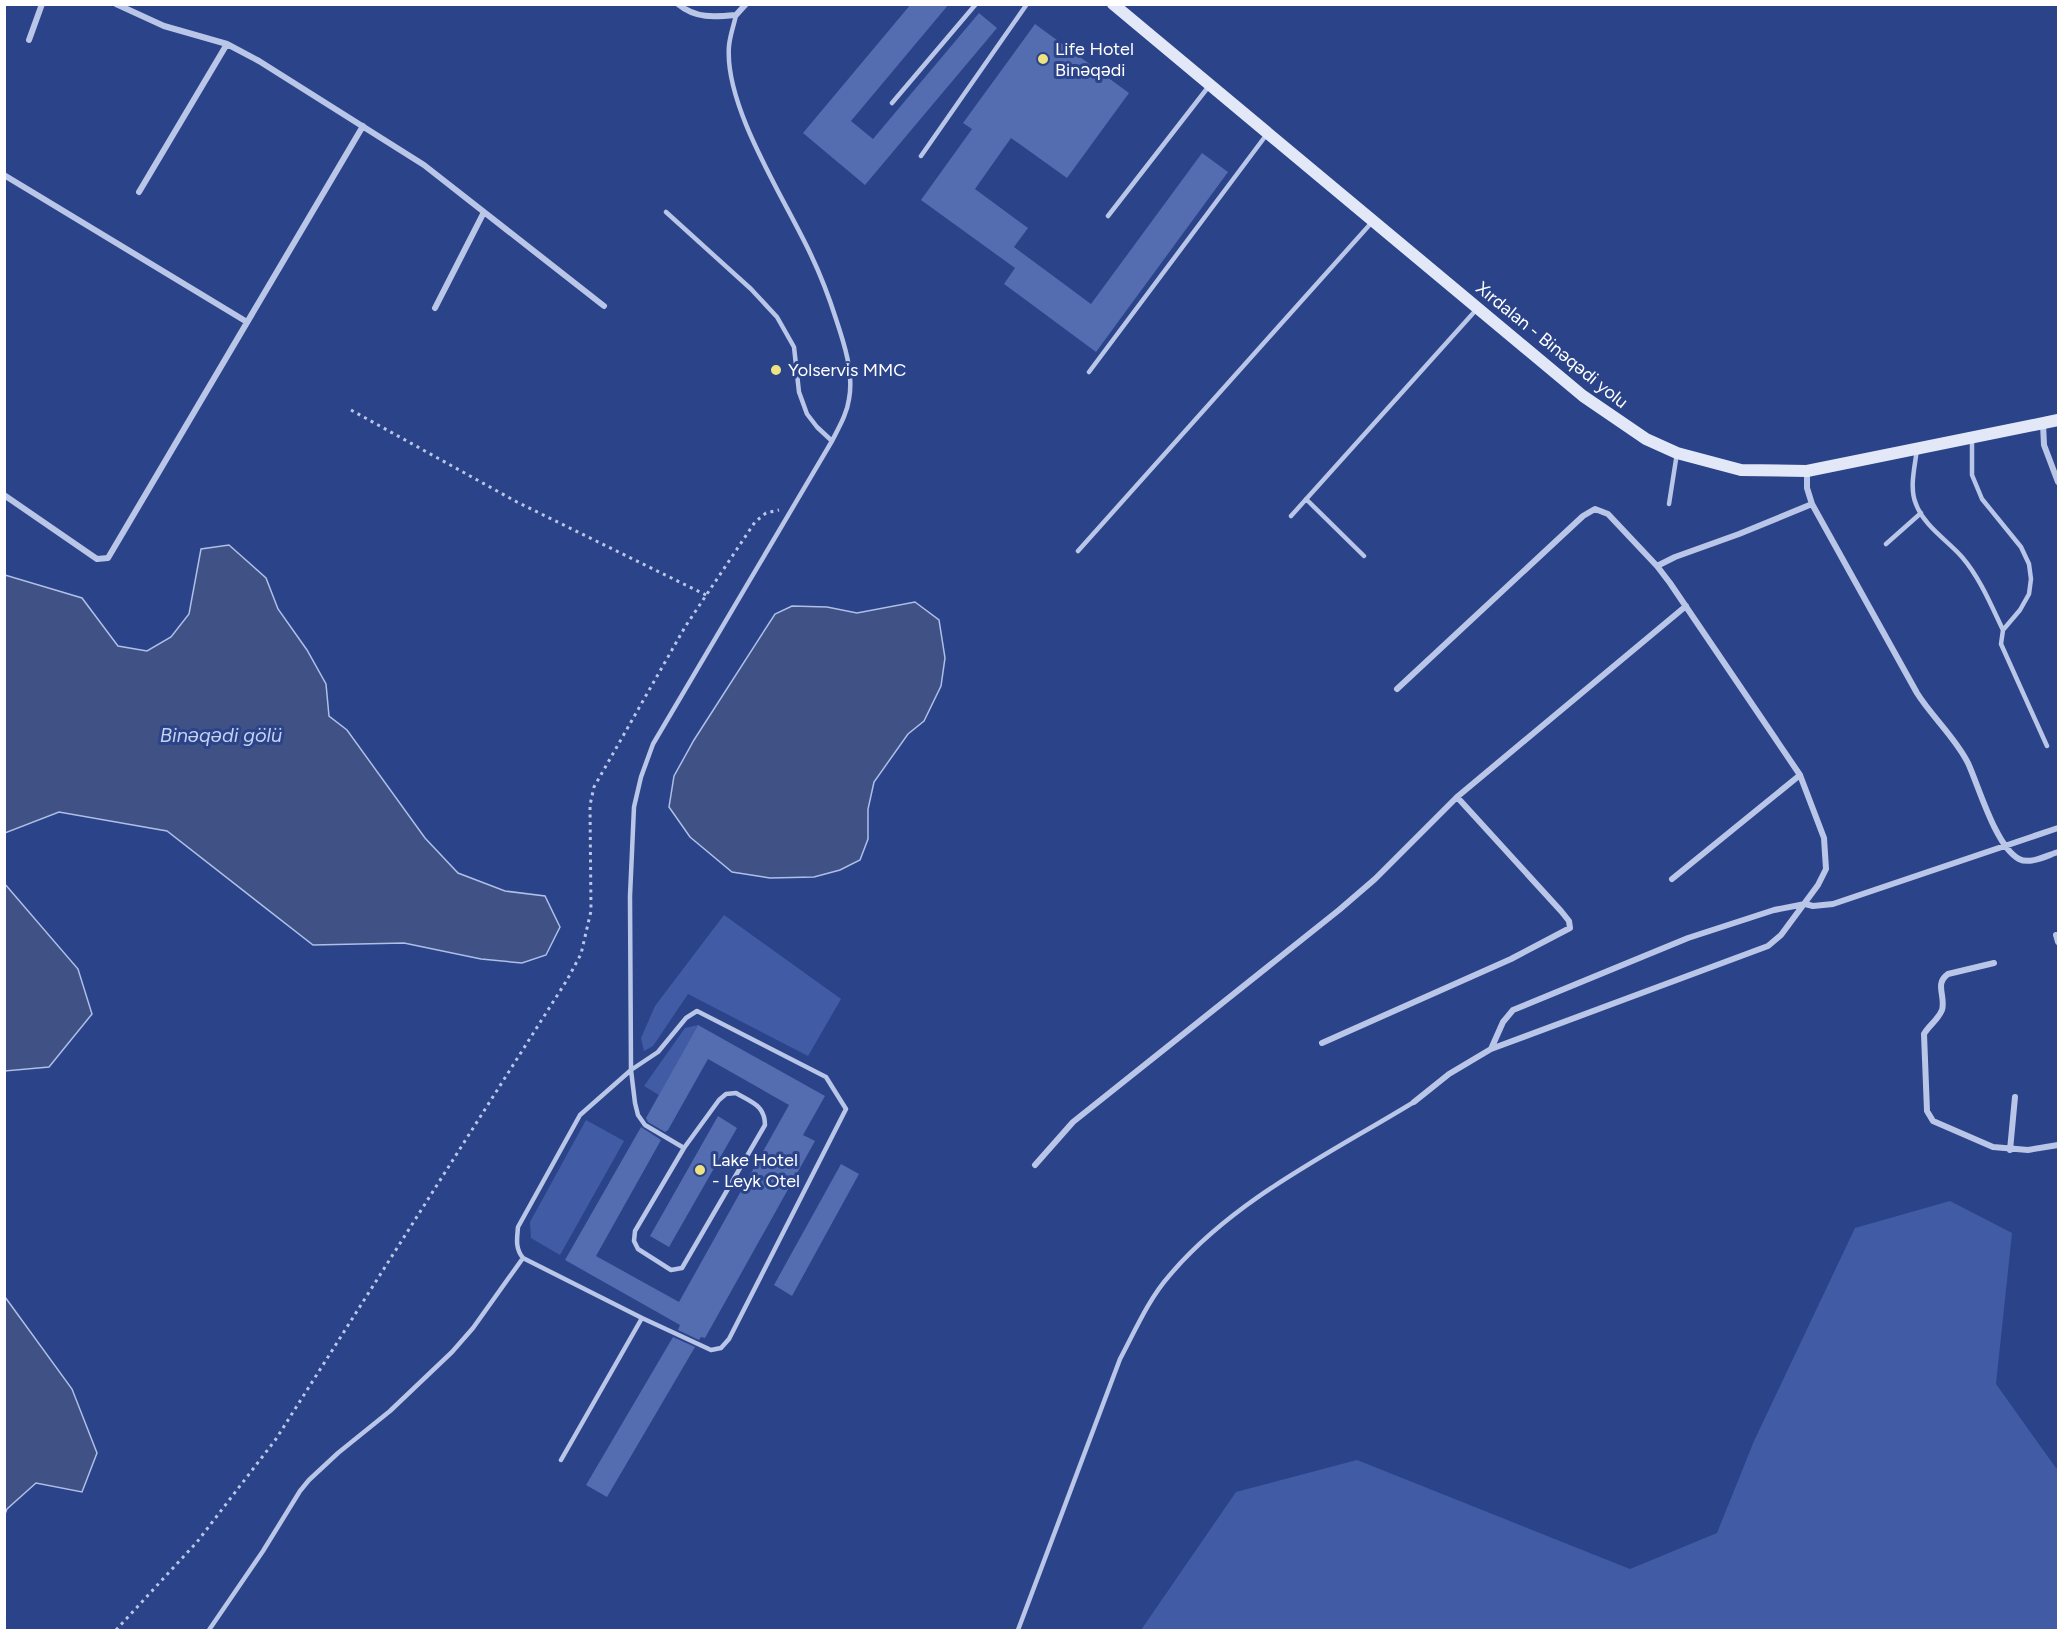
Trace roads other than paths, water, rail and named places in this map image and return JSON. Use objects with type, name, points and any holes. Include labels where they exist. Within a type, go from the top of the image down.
[{"type":"main road","name":"Xırdalan - Binəqədi yolu","points":[[1113,4],[1583,396],[1646,439],[1677,453],[1741,470],[1807,471],[2058,420]]},
{"type":"street","points":[[29,40],[42,4]]},
{"type":"street","points":[[116,4],[164,26],[227,44],[259,61],[424,165],[604,306]]},
{"type":"street","points":[[678,4],[685,10],[709,18],[736,15],[746,4]]},
{"type":"street","points":[[138,192],[227,44]]},
{"type":"street","points":[[4,495],[97,559],[108,558],[363,126]]},
{"type":"street","points":[[4,175],[247,322]]},
{"type":"street","points":[[435,308],[484,212]]},
{"type":"street","points":[[2043,423],[2044,445],[2058,482]]},
{"type":"street","points":[[1807,471],[1807,488],[1812,504],[1917,693],[1944,726],[1967,761],[1994,826],[2006,845],[2015,857],[2022,861],[2058,852]]},
{"type":"street","points":[[1657,566],[1812,504]]},
{"type":"street","points":[[1397,689],[1583,516],[1595,509],[1608,514],[1657,566],[1800,775],[1824,838],[1826,869],[1805,904],[1781,935],[1768,946],[1491,1049],[1449,1074],[1414,1102]]},
{"type":"street","points":[[1035,1165],[1073,1122],[1339,910],[1375,879],[1457,797],[1686,606]]},
{"type":"street","points":[[1672,879],[1800,775]]},
{"type":"street","points":[[1322,1043],[1511,959],[1570,928],[1565,916],[1457,797]]},
{"type":"street","points":[[1491,1049],[1503,1022],[1513,1010],[1688,938],[1774,910],[1805,904],[1813,906],[1833,904],[2058,828]]},
{"type":"street","points":[[1994,963],[1948,974],[1942,978],[1940,983],[1943,1008],[1924,1034],[1927,1111],[1933,1121],[1993,1147],[2028,1150],[2058,1145]]},
{"type":"street","points":[[2010,1150],[2015,1097]]},
{"type":"lane","points":[[892,103],[976,4]]},
{"type":"lane","points":[[921,156],[1027,4]]},
{"type":"lane","points":[[684,1148],[645,1125],[634,1103],[631,1070],[630,896],[634,807],[652,744],[832,441],[844,418],[850,385],[843,339],[811,256],[751,136],[736,96],[730,67],[729,46],[736,15]]},
{"type":"lane","points":[[1107,216],[1209,86]]},
{"type":"lane","points":[[1089,372],[1267,134]]},
{"type":"lane","points":[[666,212],[751,289],[777,316],[794,347],[800,392],[807,414],[832,441]]},
{"type":"lane","points":[[1078,551],[1372,221]]},
{"type":"lane","points":[[1291,516],[1478,308]]},
{"type":"lane","points":[[1972,437],[1972,475],[1982,499],[2021,547],[2029,564],[2031,579],[2029,594],[2020,610],[2002,630]]},
{"type":"lane","points":[[1917,448],[1913,482],[1915,503],[1921,513],[1962,557],[1980,583],[2002,630],[2001,644],[2047,746]]},
{"type":"lane","points":[[1669,504],[1677,453]]},
{"type":"lane","points":[[1306,499],[1364,556]]},
{"type":"lane","points":[[1886,544],[1921,513]]},
{"type":"lane","points":[[697,1011],[826,1077],[846,1109],[729,1339],[721,1348],[711,1350],[642,1318],[523,1258],[518,1252],[516,1242],[518,1227],[574,1124],[588,1107],[631,1070],[658,1052],[686,1018],[697,1011]]},
{"type":"lane","points":[[736,1093],[759,1107],[765,1115],[765,1125],[682,1268],[671,1270],[638,1249],[634,1241],[635,1231],[684,1148],[719,1100],[726,1094],[736,1093]]},
{"type":"lane","points":[[1018,1630],[1120,1359],[1142,1317],[1168,1277],[1207,1238],[1259,1196],[1414,1102]]},
{"type":"lane","points":[[209,1630],[309,1480],[390,1411],[452,1352],[473,1328],[523,1258]]},
{"type":"lane","points":[[561,1460],[642,1318]]},
{"type":"water","name":"Binəqədi gölü","points":[[229,545],[266,578],[278,609],[307,650],[326,684],[329,716],[347,730],[425,838],[458,873],[505,891],[545,896],[560,927],[546,955],[522,963],[481,959],[404,943],[313,945],[167,831],[59,812],[5,833],[5,575],[82,598],[118,646],[147,651],[171,637],[189,614],[201,549]]},
{"type":"water","points":[[915,602],[939,620],[945,658],[941,686],[924,721],[908,734],[874,782],[868,809],[868,839],[860,860],[840,870],[814,877],[770,878],[732,872],[690,837],[669,807],[674,776],[694,740],[775,614],[792,606],[827,607],[857,613]]},
{"type":"water","points":[[4,883],[78,969],[92,1014],[49,1067],[5,1071]]},
{"type":"water","points":[[5,1297],[72,1389],[97,1453],[82,1492],[36,1483],[7,1509],[5,1514]]},
{"type":"place","name":"Life Hotel Binəqədi","points":[[1043,59]]},
{"type":"place","name":"Yolservis MMC","points":[[776,370]]},
{"type":"place","name":"Lake Hotel - Leyk Otel","points":[[700,1170]]}]
